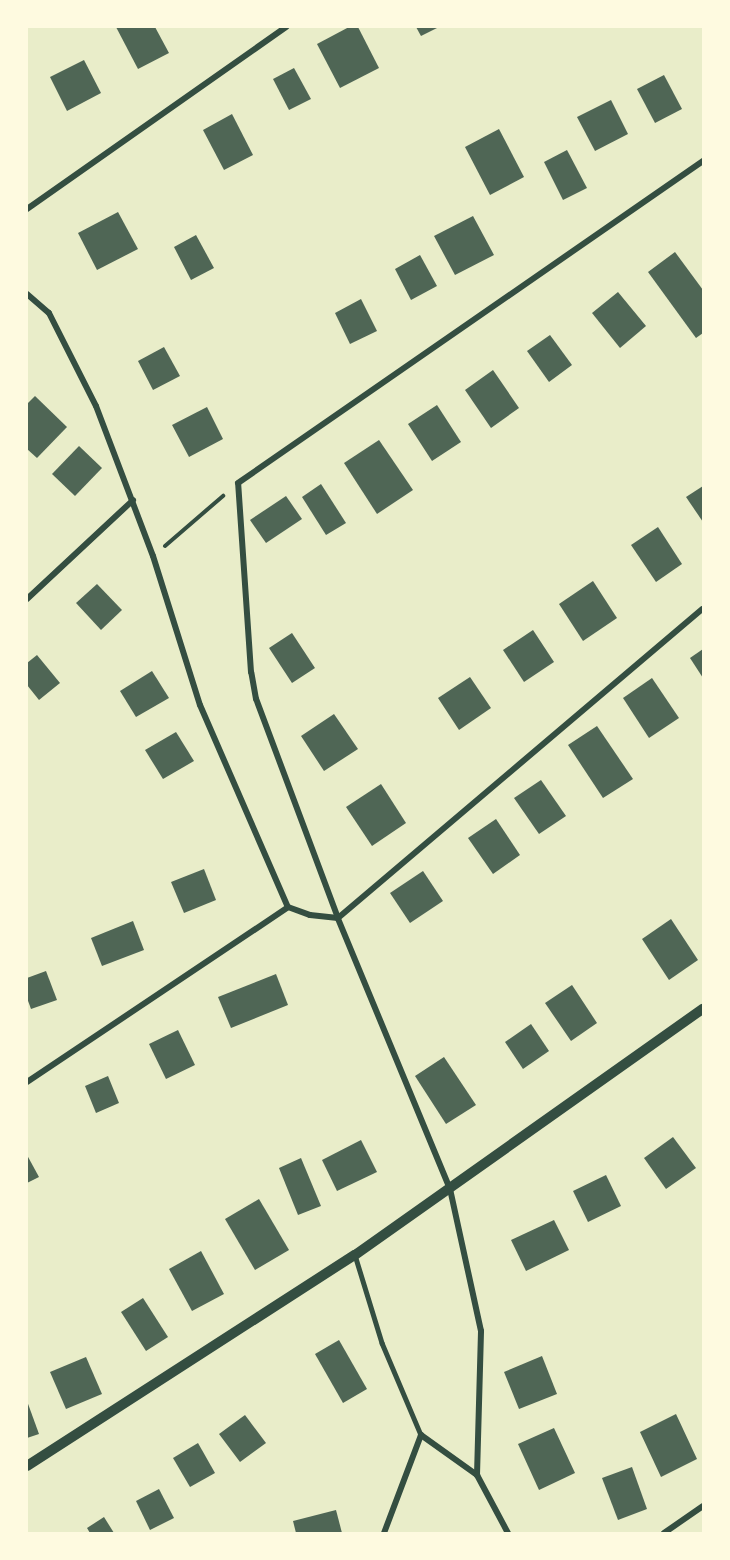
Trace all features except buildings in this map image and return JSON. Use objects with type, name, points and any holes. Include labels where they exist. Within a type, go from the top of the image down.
[{"type":"street","points":[[27,209],[286,27]]},
{"type":"street","points":[[477,1475],[481,1331],[450,1189],[338,918],[256,699],[251,672],[238,483],[703,161]]},
{"type":"street","points":[[27,294],[49,313],[96,406],[134,500],[200,705],[288,907],[310,915],[338,918],[703,609]]},
{"type":"street","points":[[27,599],[134,500]]},
{"type":"street","points":[[27,1082],[288,907]]},
{"type":"street","points":[[27,1466],[356,1255],[703,1009]]},
{"type":"street","points":[[384,1533],[421,1435],[477,1475],[508,1533]]},
{"type":"street","points":[[664,1533],[703,1506]]},
{"type":"lane","points":[[356,1255],[382,1343],[421,1435]]},
{"type":"path","points":[[153,556],[238,483]]}]
